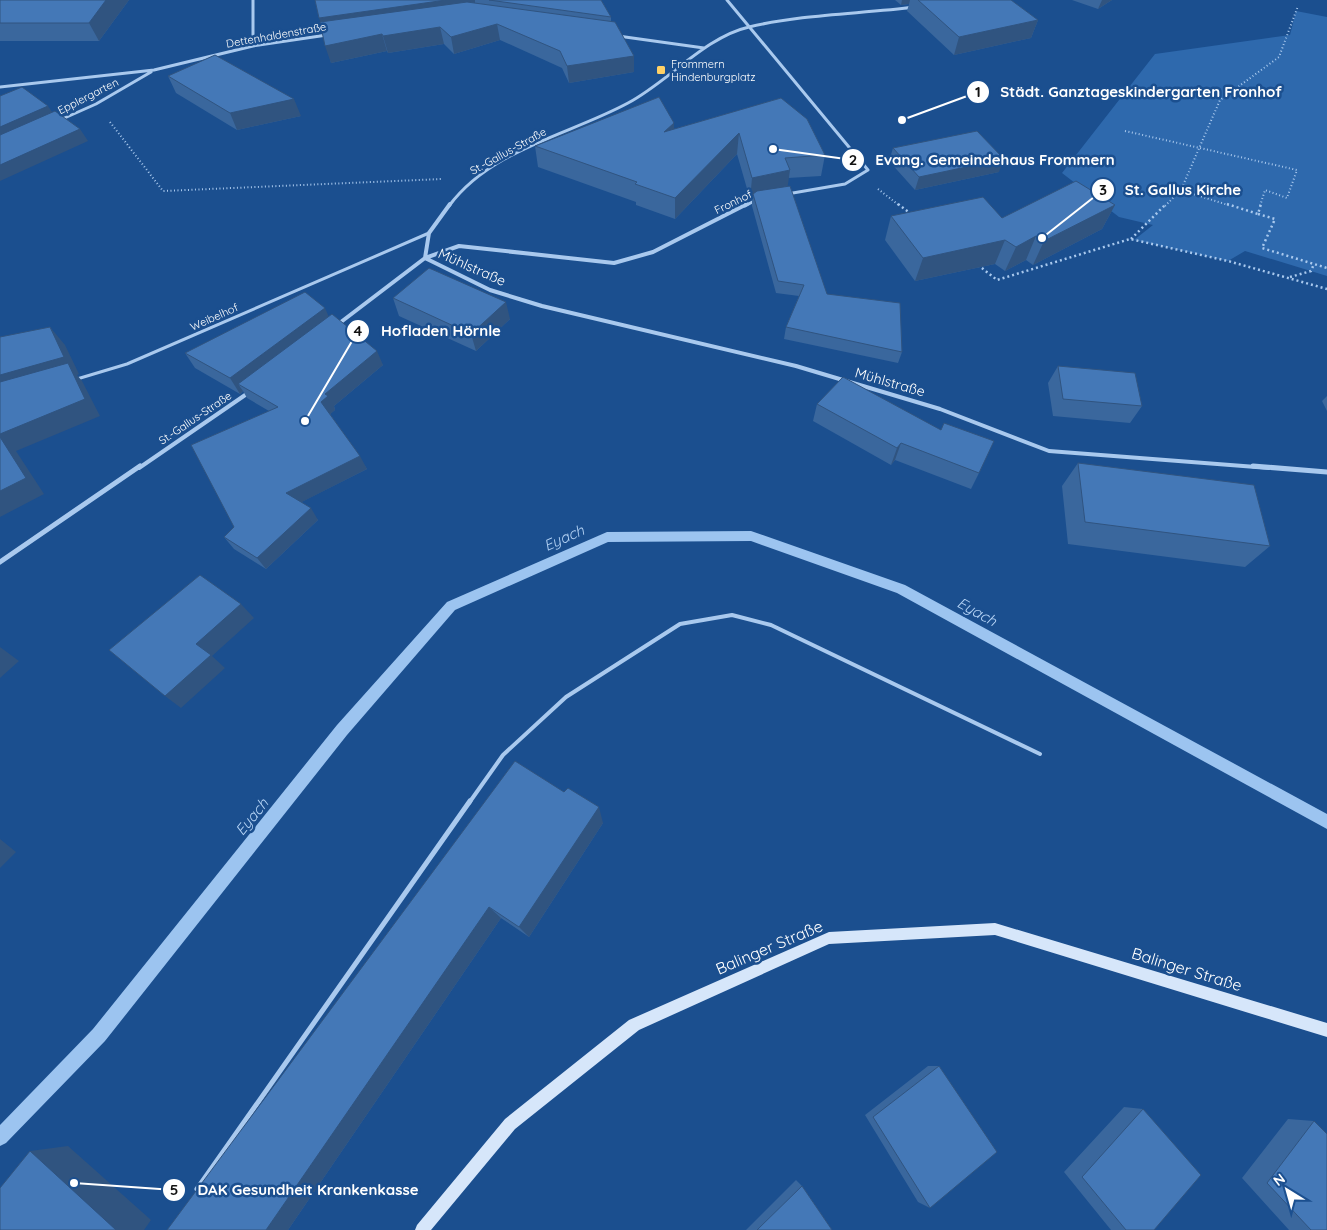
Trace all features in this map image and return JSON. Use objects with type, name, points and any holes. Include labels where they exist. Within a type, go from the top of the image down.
[{"type":"main road","name":"Balinger Straße","points":[[422,1230],[510,1124],[634,1025],[829,938],[995,929],[1327,1030]]},
{"type":"street","points":[[253,0],[253,46]]},
{"type":"street","points":[[727,0],[868,170],[845,184],[784,195]]},
{"type":"street","name":"St.-Gallus-Straße","points":[[425,258],[429,233],[458,194],[475,177],[529,147],[629,103],[704,48],[725,36],[748,27],[800,18],[869,13],[924,5]]},
{"type":"street","name":"Dettenhaldenstraße","points":[[0,87],[154,70],[253,46],[332,35]]},
{"type":"street","points":[[616,35],[704,48]]},
{"type":"street","name":"Epplergarten","points":[[52,124],[96,104],[154,70]]},
{"type":"street","name":"Fronhof","points":[[425,258],[459,246],[614,263],[653,252],[755,200],[765,198]]},
{"type":"street","points":[[330,331],[425,258]]},
{"type":"street","name":"Mühlstraße","points":[[425,258],[490,290],[524,301],[796,366],[940,409],[1049,452],[1327,472]]},
{"type":"street","name":"St.-Gallus-Straße","points":[[0,562],[258,385]]},
{"type":"lane","name":"Weibelhof","points":[[73,380],[128,364],[429,233]]},
{"type":"lane","points":[[191,1198],[503,755],[566,697],[680,624],[732,615],[771,625],[1040,754]]},
{"type":"path","points":[[974,263],[997,280],[1130,240],[1181,190],[1220,100],[1279,57],[1298,6]]},
{"type":"path","points":[[96,104],[163,191],[475,177]]},
{"type":"path","points":[[1125,131],[1297,170],[1287,198],[1265,190],[1258,214]]},
{"type":"path","points":[[863,173],[876,188],[914,217]]},
{"type":"path","points":[[1181,190],[1275,219],[1262,248],[1327,268]]},
{"type":"path","points":[[1130,240],[1290,277]]},
{"type":"path","points":[[1314,264],[1311,271],[1290,277],[1285,276],[1327,289]]},
{"type":"shaded area","points":[[1296,11],[1327,17],[1327,276],[1245,251],[1228,261],[1134,240],[1153,225],[1119,217],[1062,173],[1155,54],[1290,35]]},
{"type":"building","points":[[0,0],[106,0],[89,23],[0,23]]},
{"type":"building","points":[[315,0],[446,0],[319,18]]},
{"type":"building","points":[[489,0],[601,0],[611,17]]},
{"type":"building","points":[[918,0],[1011,0],[1038,20],[959,37]]},
{"type":"building","points":[[467,2],[615,22],[634,56],[567,66],[560,51],[497,24],[451,37],[440,27],[383,36],[382,34],[325,46],[320,22]]},
{"type":"building","points":[[215,55],[294,99],[230,113],[168,76]]},
{"type":"building","points":[[22,87],[48,106],[0,127],[0,96]]},
{"type":"building","points":[[659,97],[674,123],[664,132],[781,98],[807,119],[825,155],[785,158],[790,170],[752,178],[739,133],[675,198],[635,184],[637,182],[535,146]]},
{"type":"building","points":[[55,111],[80,129],[0,165],[0,135]]},
{"type":"building","points":[[977,131],[1004,159],[919,177],[893,148]]},
{"type":"building","points":[[1076,181],[1115,205],[1044,241],[1036,236],[1016,247],[1005,240],[923,258],[891,216],[983,197],[1002,218]]},
{"type":"building","points":[[790,186],[827,294],[900,303],[902,352],[786,327],[804,285],[778,281],[753,194],[757,191]]},
{"type":"building","points":[[429,268],[506,302],[471,334],[393,298]]},
{"type":"building","points":[[305,292],[325,308],[230,378],[185,353]]},
{"type":"building","points":[[332,314],[377,351],[325,394],[328,396],[321,402],[360,456],[286,493],[311,508],[257,558],[224,537],[234,527],[191,445],[278,407],[238,384]]},
{"type":"building","points":[[50,327],[64,357],[0,375],[0,337]]},
{"type":"building","points":[[68,363],[85,399],[0,434],[0,382]]},
{"type":"building","points":[[1058,366],[1135,373],[1142,406],[1063,399]]},
{"type":"building","points":[[843,377],[941,430],[944,423],[994,441],[979,473],[901,443],[897,448],[817,404]]},
{"type":"building","points":[[0,437],[26,478],[0,491]]},
{"type":"building","points":[[1078,463],[1254,485],[1270,546],[1085,522]]},
{"type":"building","points":[[200,575],[241,604],[196,644],[211,655],[165,696],[109,650]]},
{"type":"building","points":[[515,761],[564,792],[568,788],[599,807],[519,927],[489,907],[266,1230],[167,1230]]},
{"type":"building","points":[[939,1066],[997,1152],[930,1208],[873,1117]]},
{"type":"building","points":[[1143,1109],[1201,1175],[1154,1230],[1126,1230],[1082,1177]]},
{"type":"building","points":[[1314,1121],[1327,1134],[1327,1230],[1311,1230],[1267,1183]]},
{"type":"building","points":[[30,1151],[116,1230],[0,1230],[0,1188]]},
{"type":"building","points":[[802,1186],[832,1230],[757,1230]]},
{"type":"waterway","name":"Eyach","points":[[0,1137],[99,1035],[342,730],[451,606],[607,537],[751,536],[901,589],[1327,822]]},
{"type":"place","name":"Frommern Hindenburgplatz","points":[[661,70]]},
{"type":"place","name":"Städt. Ganztageskindergarten Fronhof","points":[[902,120]]},
{"type":"place","name":"Evang. Gemeindehaus Frommern","points":[[773,149]]},
{"type":"place","name":"St. Gallus Kirche","points":[[1042,238]]},
{"type":"place","name":"Hofladen Hörnle","points":[[305,421]]},
{"type":"place","name":"DAK Gesundheit Krankenkasse","points":[[74,1183]]}]
